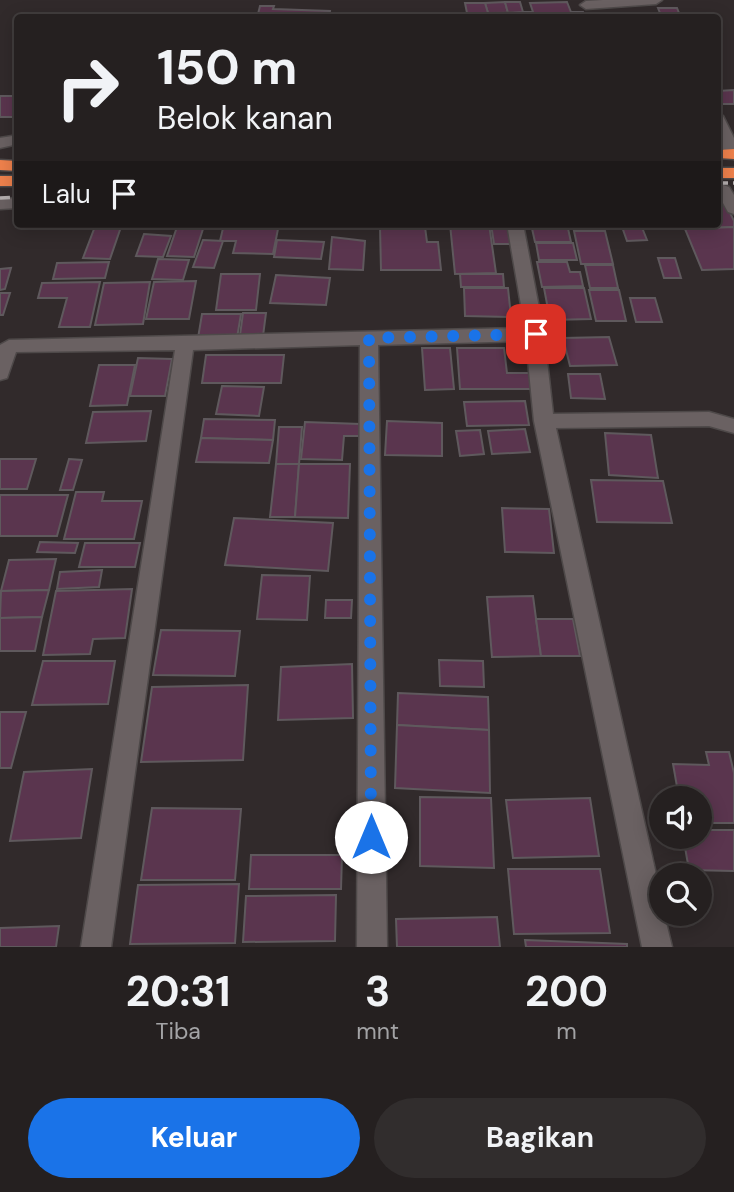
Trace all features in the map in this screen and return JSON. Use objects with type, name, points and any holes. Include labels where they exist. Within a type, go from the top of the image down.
[{"type":"street","points":[[585,2],[656,0]]},
{"type":"street","points":[[721,126],[734,154]]},
{"type":"street","points":[[725,190],[734,209]]},
{"type":"street","points":[[516,228],[536,334],[544,421],[657,947]]},
{"type":"street","points":[[0,373],[9,346],[536,334]]},
{"type":"street","points":[[369,338],[372,947]]},
{"type":"street","points":[[96,947],[185,344]]},
{"type":"street","points":[[544,421],[709,419],[734,426]]},
{"type":"building","points":[[505,2],[508,13],[488,13],[485,3]]},
{"type":"building","points":[[505,2],[520,2],[523,12],[508,13]]},
{"type":"building","points":[[567,2],[571,12],[584,14],[524,14],[533,12],[530,3]]},
{"type":"building","points":[[465,3],[485,3],[488,13],[467,13]]},
{"type":"building","points":[[260,6],[330,11],[330,14],[258,14]]},
{"type":"building","points":[[658,8],[677,8],[679,14],[660,14]]},
{"type":"building","points":[[734,90],[734,104],[721,104],[721,91]]},
{"type":"building","points":[[0,96],[14,96],[14,117],[0,117]]},
{"type":"building","points":[[721,198],[734,221],[734,227],[721,228]]},
{"type":"building","points":[[734,227],[734,269],[702,270],[685,229]]},
{"type":"building","points":[[94,228],[121,228],[110,259],[83,258]]},
{"type":"building","points":[[177,228],[203,229],[194,257],[167,256]]},
{"type":"building","points":[[223,228],[278,228],[273,254],[233,253],[236,241],[220,241]]},
{"type":"building","points":[[380,228],[425,228],[427,242],[438,242],[441,270],[381,270]]},
{"type":"building","points":[[450,228],[490,228],[496,273],[455,274]]},
{"type":"building","points":[[492,228],[511,228],[513,244],[494,244]]},
{"type":"building","points":[[532,228],[568,228],[571,242],[535,242]]},
{"type":"building","points":[[622,228],[642,228],[647,240],[627,241]]},
{"type":"building","points":[[574,231],[605,231],[613,264],[581,264]]},
{"type":"building","points":[[144,234],[171,236],[163,257],[136,256]]},
{"type":"building","points":[[332,237],[365,241],[363,270],[329,269]]},
{"type":"building","points":[[203,240],[223,241],[214,268],[193,267]]},
{"type":"building","points":[[277,240],[324,242],[321,259],[274,257]]},
{"type":"building","points":[[536,243],[573,243],[577,260],[539,260]]},
{"type":"building","points":[[658,258],[675,258],[681,278],[664,278]]},
{"type":"building","points":[[158,259],[189,260],[183,280],[152,279]]},
{"type":"building","points":[[109,262],[105,278],[53,279],[57,263]]},
{"type":"building","points":[[537,262],[567,262],[570,272],[580,272],[583,286],[542,287]]},
{"type":"building","points":[[585,265],[613,265],[618,288],[590,288]]},
{"type":"building","points":[[11,268],[5,289],[0,290],[0,269]]},
{"type":"building","points":[[221,274],[260,274],[256,310],[216,310]]},
{"type":"building","points":[[460,274],[503,274],[504,287],[461,287]]},
{"type":"building","points":[[276,275],[330,278],[326,305],[270,303]]},
{"type":"building","points":[[196,281],[189,319],[146,319],[154,282]]},
{"type":"building","points":[[100,282],[90,327],[59,327],[67,298],[38,298],[42,283]]},
{"type":"building","points":[[150,282],[143,324],[95,325],[104,283]]},
{"type":"building","points":[[464,288],[508,288],[511,317],[465,316]]},
{"type":"building","points":[[544,288],[584,288],[591,319],[550,320]]},
{"type":"building","points":[[589,290],[619,290],[626,321],[596,321]]},
{"type":"building","points":[[0,293],[10,293],[3,315],[0,315]]},
{"type":"building","points":[[630,298],[655,298],[662,322],[636,322]]},
{"type":"building","points":[[243,313],[266,313],[263,336],[240,335]]},
{"type":"building","points":[[202,314],[241,314],[237,338],[198,338]]},
{"type":"building","points":[[609,337],[617,365],[570,366],[563,338]]},
{"type":"building","points":[[422,348],[450,348],[454,389],[425,390]]},
{"type":"building","points":[[457,348],[504,348],[507,373],[534,373],[536,389],[460,389]]},
{"type":"building","points":[[206,355],[284,355],[281,383],[202,383]]},
{"type":"building","points":[[138,358],[172,359],[165,396],[130,396]]},
{"type":"building","points":[[99,365],[135,365],[127,405],[90,406]]},
{"type":"building","points":[[568,374],[600,374],[605,399],[571,398]]},
{"type":"building","points":[[222,386],[264,387],[259,416],[216,414]]},
{"type":"building","points":[[525,401],[529,425],[467,426],[464,402]]},
{"type":"building","points":[[151,411],[146,441],[86,443],[93,412]]},
{"type":"building","points":[[204,419],[275,420],[273,440],[201,438]]},
{"type":"building","points":[[387,421],[442,423],[442,456],[385,455]]},
{"type":"building","points":[[305,422],[360,424],[360,436],[344,436],[342,460],[301,459]]},
{"type":"building","points":[[279,427],[302,427],[299,464],[276,464]]},
{"type":"building","points":[[525,429],[530,452],[492,454],[488,431]]},
{"type":"building","points":[[480,430],[484,454],[460,456],[456,431]]},
{"type":"building","points":[[605,433],[651,435],[658,478],[609,475]]},
{"type":"building","points":[[201,438],[273,440],[269,463],[196,462]]},
{"type":"building","points":[[0,459],[36,459],[27,489],[0,489]]},
{"type":"building","points":[[69,459],[82,460],[73,490],[60,490]]},
{"type":"building","points":[[276,464],[299,464],[295,517],[270,517]]},
{"type":"building","points":[[299,464],[350,464],[348,518],[295,517]]},
{"type":"building","points":[[591,480],[663,481],[672,523],[597,522]]},
{"type":"building","points":[[76,492],[104,492],[102,501],[142,501],[134,539],[64,539]]},
{"type":"building","points":[[0,495],[68,495],[57,536],[0,536]]},
{"type":"building","points":[[502,508],[549,509],[554,553],[505,552]]},
{"type":"building","points":[[234,518],[333,523],[328,571],[225,565]]},
{"type":"building","points":[[40,542],[78,543],[75,553],[37,552]]},
{"type":"building","points":[[85,543],[140,543],[135,567],[79,567]]},
{"type":"building","points":[[56,559],[49,590],[1,591],[9,560]]},
{"type":"building","points":[[102,570],[99,587],[57,589],[60,572]]},
{"type":"building","points":[[262,575],[310,576],[307,620],[257,619]]},
{"type":"building","points":[[132,589],[125,638],[93,639],[90,654],[43,655],[56,591]]},
{"type":"building","points":[[49,590],[42,617],[0,618],[1,591]]},
{"type":"building","points":[[533,596],[541,656],[492,657],[487,597]]},
{"type":"building","points":[[326,600],[352,600],[351,618],[325,618]]},
{"type":"building","points":[[42,617],[35,651],[0,651],[0,618]]},
{"type":"building","points":[[536,619],[573,619],[580,656],[541,656]]},
{"type":"building","points":[[161,630],[240,631],[235,676],[153,675]]},
{"type":"building","points":[[439,660],[483,661],[484,687],[440,686]]},
{"type":"building","points":[[43,661],[115,661],[108,704],[32,705]]},
{"type":"building","points":[[352,664],[353,718],[278,720],[281,667]]},
{"type":"building","points":[[248,685],[243,760],[141,762],[152,687]]},
{"type":"building","points":[[398,693],[488,697],[489,730],[397,725]]},
{"type":"building","points":[[0,712],[26,712],[11,768],[0,768]]},
{"type":"building","points":[[397,725],[489,730],[490,793],[395,788]]},
{"type":"building","points":[[706,752],[729,752],[734,773],[734,823],[712,823],[712,786],[677,786],[673,764],[709,765]]},
{"type":"building","points":[[92,769],[81,838],[10,841],[24,772]]},
{"type":"building","points":[[420,797],[491,798],[494,868],[420,866]]},
{"type":"building","points":[[590,798],[599,856],[513,858],[506,800]]},
{"type":"building","points":[[152,808],[241,809],[235,880],[141,880]]},
{"type":"building","points":[[712,830],[734,830],[734,871],[712,871],[712,863],[688,863],[685,849],[712,849]]},
{"type":"building","points":[[251,855],[342,855],[341,889],[249,889]]},
{"type":"building","points":[[508,869],[600,869],[610,933],[514,934]]},
{"type":"building","points":[[239,884],[235,943],[130,944],[138,885]]},
{"type":"building","points":[[336,895],[335,941],[243,942],[246,896]]},
{"type":"building","points":[[497,917],[500,947],[397,947],[396,919]]},
{"type":"building","points":[[59,926],[56,947],[0,947],[0,928]]},
{"type":"building","points":[[525,940],[627,944],[627,947],[526,947]]},
{"type":"railway","points":[[721,183],[734,183]]},
{"type":"railway","points":[[0,198],[14,197]]},
{"type":"route","points":[[371,837],[369,338],[536,334]]}]
